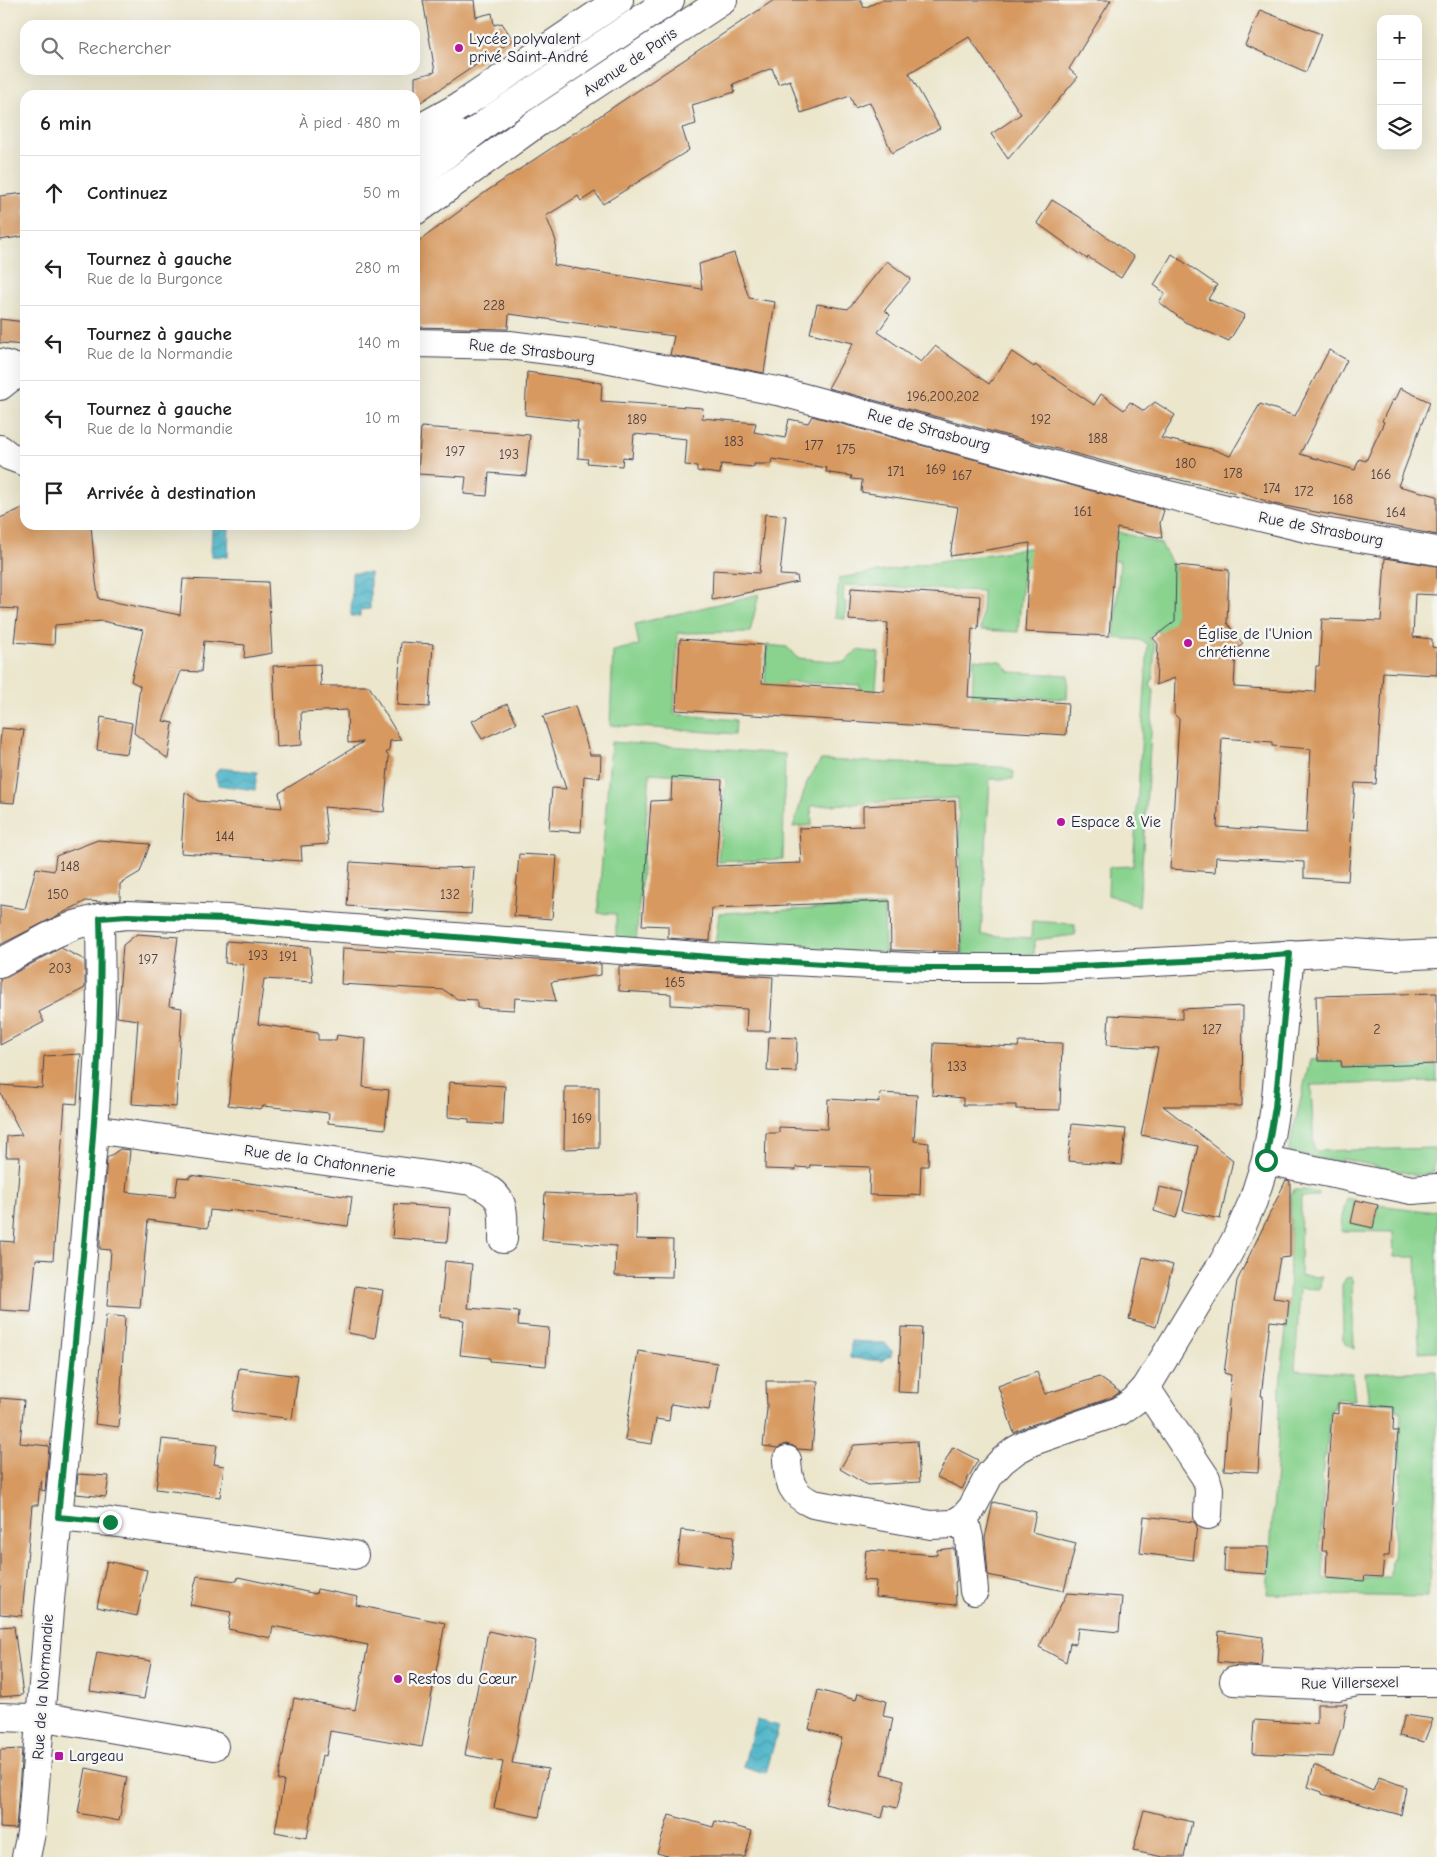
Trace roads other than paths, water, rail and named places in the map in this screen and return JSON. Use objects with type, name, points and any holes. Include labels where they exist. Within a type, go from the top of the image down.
[{"type":"street","name":"Avenue de Paris","points":[[420,128],[475,97],[620,0]]},
{"type":"street","name":"Avenue de Paris","points":[[420,174],[493,118],[670,0]]},
{"type":"street","name":"Avenue de Paris","points":[[420,207],[536,123],[723,0]]},
{"type":"street","name":"Avenue de Paris","points":[[475,97],[540,87]]},
{"type":"street","name":"Avenue de Paris","points":[[536,123],[549,101],[540,87]]},
{"type":"street","name":"Avenue de Paris","points":[[420,151],[493,118]]},
{"type":"street","name":"Rue de Strasbourg","points":[[420,343],[509,346],[589,356],[782,392],[1140,488],[1318,531],[1437,551]]},
{"type":"street","points":[[0,363],[20,370]]},
{"type":"street","points":[[0,386],[10,378],[20,374]]},
{"type":"street","points":[[0,963],[75,925],[100,918],[127,916],[227,919],[710,957],[871,967],[1041,968],[1342,952],[1392,956],[1437,954]]},
{"type":"street","name":"Rue de la Normandie","points":[[26,1857],[31,1833],[48,1610],[94,1131],[101,1012],[100,918]]},
{"type":"street","points":[[787,1460],[792,1485],[802,1499],[813,1504],[931,1525],[953,1524],[964,1517],[972,1508],[990,1474],[1016,1450],[1034,1441],[1120,1410],[1134,1401],[1146,1388],[1237,1237],[1253,1201],[1266,1160],[1275,1107],[1290,954]]},
{"type":"street","name":"Rue de la Chatonnerie","points":[[94,1131],[107,1131],[471,1181],[487,1187],[498,1197],[504,1212],[503,1239]]},
{"type":"street","points":[[1266,1160],[1412,1190],[1437,1188]]},
{"type":"street","points":[[1146,1388],[1206,1478],[1209,1489],[1208,1515]]},
{"type":"street","points":[[58,1517],[110,1522],[354,1555]]},
{"type":"street","points":[[964,1517],[969,1538],[974,1591]]},
{"type":"street","name":"Rue Villersexel","points":[[1234,1681],[1338,1686],[1357,1682],[1437,1682]]},
{"type":"street","points":[[0,1717],[57,1719],[214,1746]]},
{"type":"water","points":[[212,530],[229,530],[228,557],[211,556]]},
{"type":"water","points":[[352,573],[370,573],[370,609],[360,610],[360,616],[351,616]]},
{"type":"water","points":[[219,768],[257,772],[255,790],[218,785],[215,775]]},
{"type":"water","points":[[851,1341],[885,1343],[892,1351],[891,1356],[883,1361],[850,1358]]},
{"type":"water","points":[[756,1720],[779,1726],[766,1773],[743,1767]]},
{"type":"place","name":"Lycée polyvalent privé Saint-André","points":[[459,48]]},
{"type":"place","name":"Église de l'Union chrétienne","points":[[1188,643]]},
{"type":"place","name":"Espace & Vie","points":[[1061,822]]},
{"type":"place","name":"Restos du Cœur","points":[[398,1679]]},
{"type":"place","name":"Largeau","points":[[59,1756]]}]
